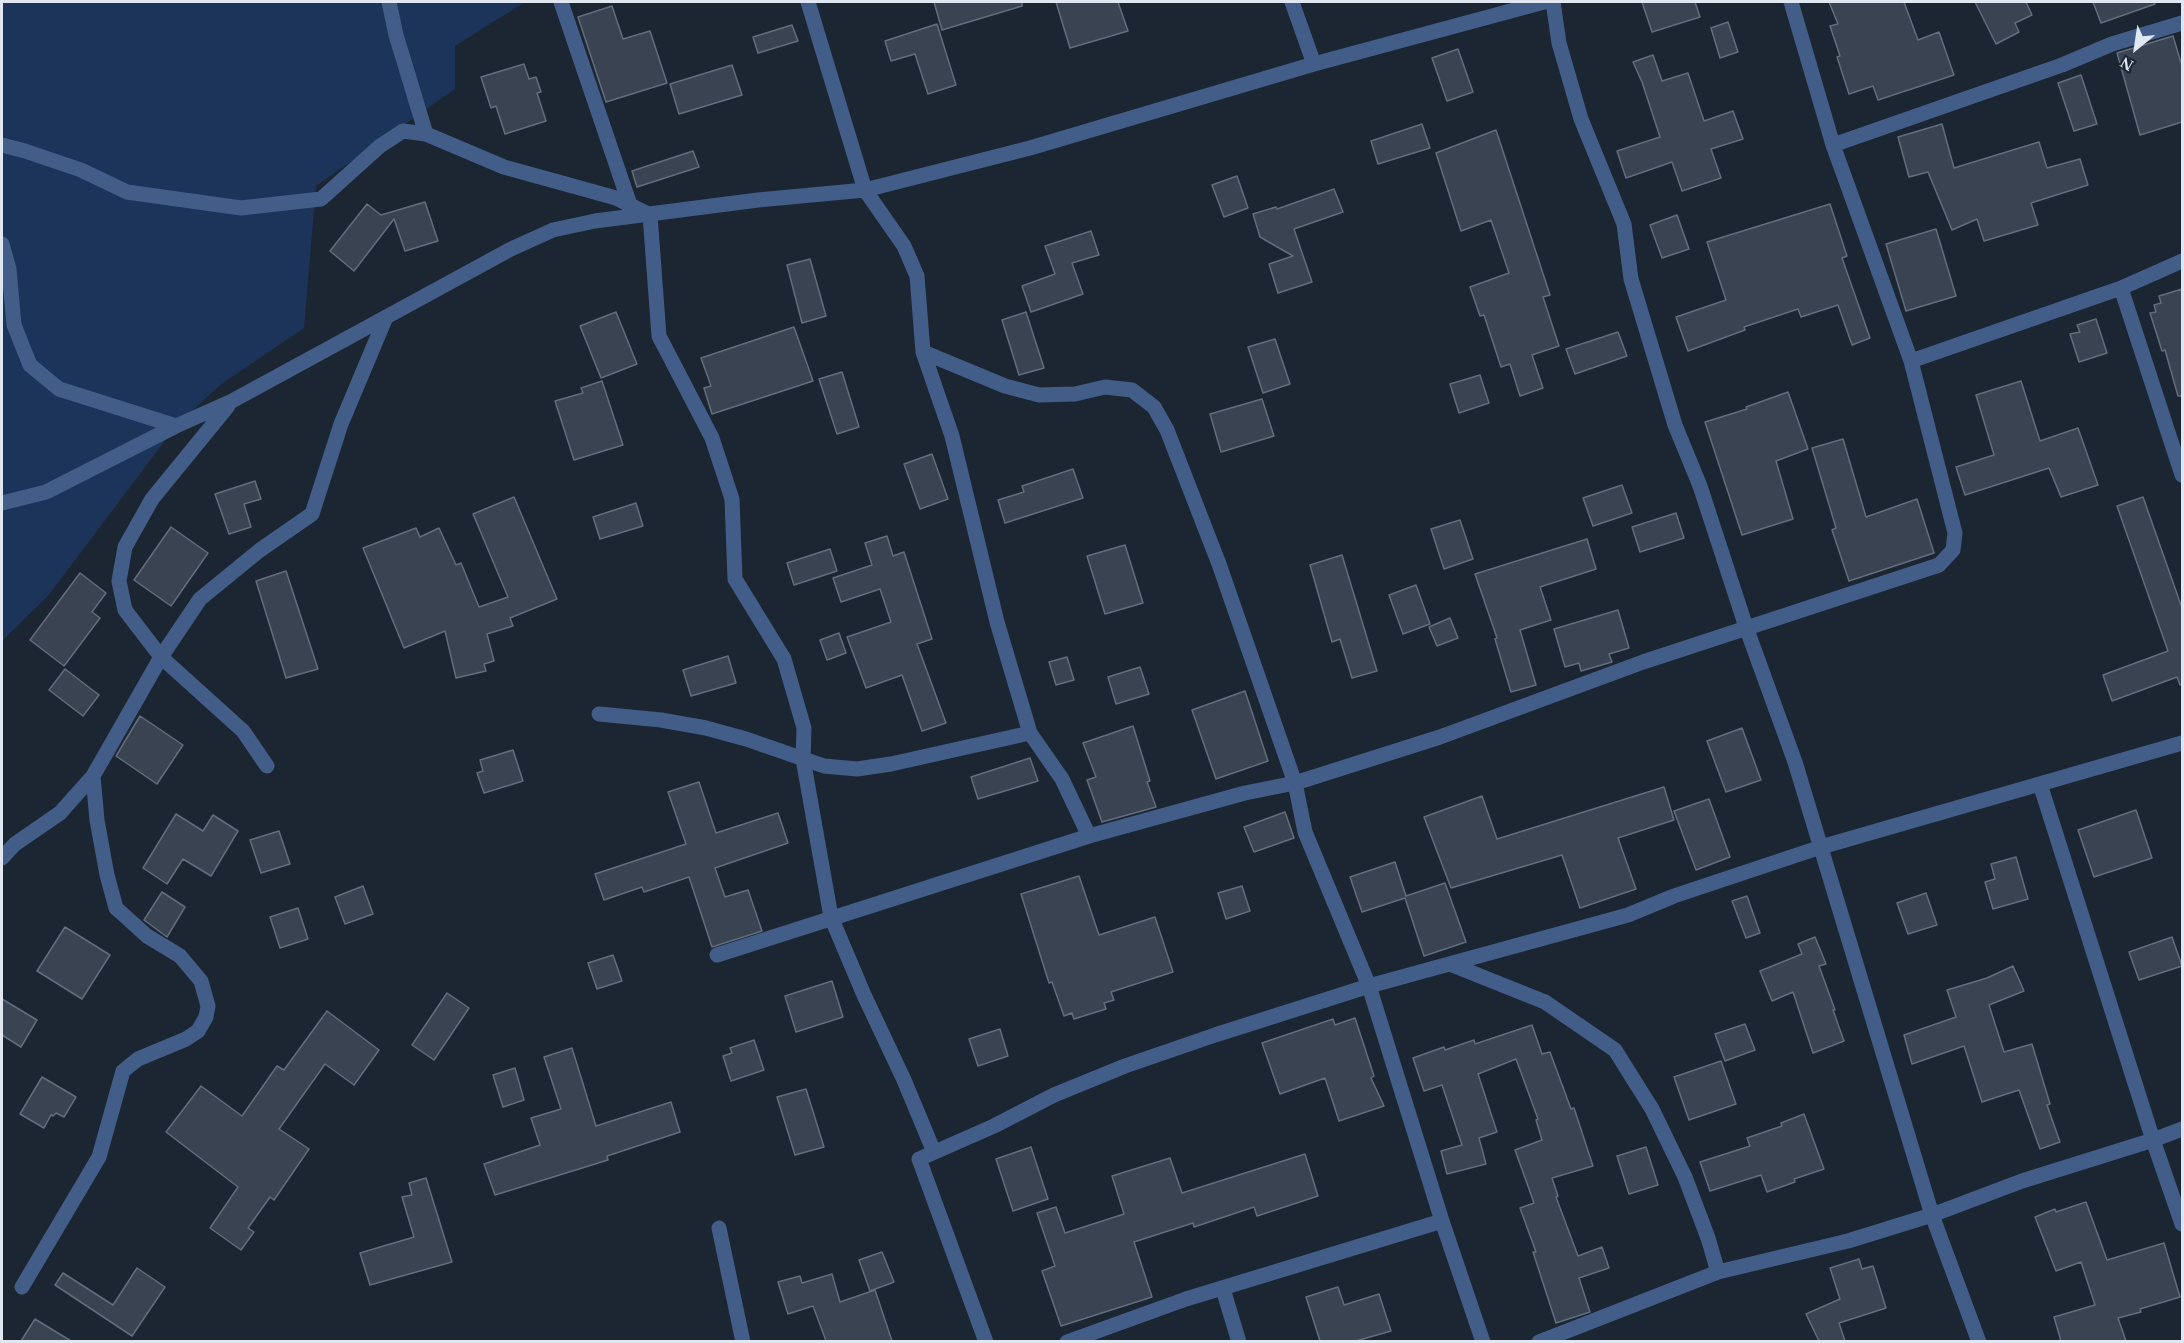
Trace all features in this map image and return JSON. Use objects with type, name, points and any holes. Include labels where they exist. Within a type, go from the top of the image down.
[{"type":"street","points":[[389,2],[396,34],[426,135]]},
{"type":"street","points":[[561,2],[630,205]]},
{"type":"street","points":[[808,2],[865,190],[904,246],[917,276],[923,352],[952,436],[997,622],[1030,733],[1062,779],[1089,836]]},
{"type":"street","points":[[1292,2],[1314,64]]},
{"type":"street","points":[[2,503],[46,492],[176,426],[232,401],[511,249],[553,231],[595,221],[758,200],[865,190],[1030,148],[1314,64],[1544,2]]},
{"type":"street","points":[[1553,2],[1559,44],[1581,119],[1624,225],[1631,279],[1675,425],[1700,486],[1746,627],[1794,762],[1932,1215],[1979,1341]]},
{"type":"street","points":[[717,955],[1089,836],[1245,793],[1294,783],[1440,737],[1746,627],[1939,565],[1953,550],[1955,533],[1911,361],[1833,145],[1791,2]]},
{"type":"street","points":[[1833,145],[2062,65],[2112,44],[2182,23]]},
{"type":"street","points":[[2,145],[81,170],[127,192],[241,208],[321,198],[380,146],[403,131],[426,135],[504,167],[616,198],[650,214]]},
{"type":"street","points":[[650,214],[659,336],[712,438],[732,499],[735,579],[784,659],[804,728],[803,759],[831,917],[934,1152]]},
{"type":"street","points":[[2,244],[9,269],[14,325],[30,365],[59,389],[176,426]]},
{"type":"street","points":[[1911,361],[2121,288],[2182,261]]},
{"type":"street","points":[[2121,288],[2182,475]]},
{"type":"street","points":[[2,858],[15,844],[60,813],[93,776],[161,657],[200,599],[260,550],[312,514],[341,424],[386,317]]},
{"type":"street","points":[[923,352],[1005,386],[1039,395],[1075,394],[1105,387],[1132,390],[1154,407],[1167,430],[1219,564],[1294,783],[1305,832],[1369,986],[1442,1221],[1483,1341]]},
{"type":"street","points":[[232,401],[152,499],[125,547],[119,581],[125,610],[161,657],[243,731],[267,766]]},
{"type":"street","points":[[599,714],[661,720],[706,728],[824,766],[856,769],[891,764],[1030,733]]},
{"type":"street","points":[[986,1341],[919,1159],[994,1126],[1054,1095],[1125,1066],[1215,1035],[1369,986],[1628,915],[1674,896],[1821,847],[2182,743]]},
{"type":"street","points":[[22,1287],[99,1157],[123,1071],[138,1059],[186,1039],[198,1031],[206,1017],[208,1006],[201,981],[180,956],[147,936],[116,908],[107,875],[97,820],[93,776]]},
{"type":"street","points":[[2040,784],[2182,1224]]},
{"type":"street","points":[[1450,964],[1545,1002],[1615,1050],[1652,1109],[1685,1177],[1718,1272]]},
{"type":"street","points":[[1539,1341],[1718,1272],[1848,1241],[1932,1215],[2022,1181],[2182,1129]]},
{"type":"street","points":[[1066,1341],[1186,1299],[1442,1221]]},
{"type":"street","points":[[719,1228],[743,1341]]},
{"type":"street","points":[[1223,1289],[1239,1341]]},
{"type":"shaded area","points":[[2,2],[525,2],[455,46],[455,89],[316,186],[304,328],[220,385],[176,426],[48,596],[2,641]]},
{"type":"building","points":[[934,2],[1022,2],[1022,6],[942,30]]},
{"type":"building","points":[[1056,2],[1118,2],[1128,31],[1070,48]]},
{"type":"building","points":[[1642,2],[1695,2],[1700,17],[1652,32]]},
{"type":"building","points":[[1829,2],[1904,2],[1918,40],[1939,32],[1954,75],[1878,100],[1873,86],[1849,94],[1830,26],[1838,24]]},
{"type":"building","points":[[1975,2],[2026,2],[2032,15],[2015,23],[2019,32],[1996,44]]},
{"type":"building","points":[[2093,2],[2154,2],[2155,4],[2101,23]]},
{"type":"building","points":[[612,6],[623,39],[650,31],[667,83],[606,102],[578,17]]},
{"type":"building","points":[[1728,22],[1738,52],[1720,58],[1711,28]]},
{"type":"building","points":[[937,24],[956,85],[928,94],[915,54],[891,61],[885,41]]},
{"type":"building","points":[[792,25],[798,41],[758,53],[753,37]]},
{"type":"building","points":[[2173,36],[2182,66],[2182,122],[2140,135],[2117,53]]},
{"type":"building","points":[[1458,49],[1473,92],[1447,101],[1432,58]]},
{"type":"building","points":[[1653,55],[1662,81],[1688,73],[1704,121],[1733,111],[1743,139],[1711,149],[1721,178],[1682,191],[1672,162],[1626,178],[1617,151],[1660,137],[1633,62]]},
{"type":"building","points":[[524,64],[529,79],[536,77],[541,92],[537,93],[546,121],[505,134],[496,106],[491,108],[481,77]]},
{"type":"building","points":[[732,65],[742,95],[679,114],[670,84]]},
{"type":"building","points":[[2081,75],[2097,124],[2074,131],[2058,83]]},
{"type":"building","points":[[1422,124],[1430,148],[1378,164],[1371,141]]},
{"type":"building","points":[[1942,124],[1954,168],[2039,142],[2047,168],[2080,159],[2088,185],[2031,203],[2038,225],[1984,241],[1977,219],[1952,230],[1928,172],[1909,177],[1898,137]]},
{"type":"building","points":[[1496,130],[1550,295],[1543,297],[1559,346],[1532,355],[1543,388],[1520,396],[1510,364],[1501,367],[1484,315],[1480,316],[1470,287],[1509,273],[1491,220],[1461,231],[1436,153]]},
{"type":"building","points":[[693,151],[699,167],[637,187],[632,171]]},
{"type":"building","points":[[1237,176],[1248,208],[1224,217],[1212,185]]},
{"type":"building","points":[[1334,189],[1343,212],[1294,229],[1312,282],[1278,293],[1269,264],[1293,256],[1260,237],[1253,214],[1276,207],[1277,209]]},
{"type":"building","points":[[425,202],[438,241],[405,251],[394,219],[354,271],[330,251],[367,204],[381,215]]},
{"type":"building","points":[[1830,204],[1847,256],[1842,258],[1870,338],[1852,345],[1838,305],[1801,317],[1798,309],[1744,327],[1745,330],[1688,351],[1676,317],[1726,300],[1707,242]]},
{"type":"building","points":[[1677,215],[1689,249],[1662,258],[1650,225]]},
{"type":"building","points":[[1936,229],[1956,296],[1906,311],[1886,244]]},
{"type":"building","points":[[1091,231],[1099,255],[1072,263],[1083,294],[1031,312],[1022,286],[1055,274],[1045,246]]},
{"type":"building","points":[[810,259],[826,316],[802,323],[787,265]]},
{"type":"building","points":[[2182,289],[2182,396],[2178,396],[2165,350],[2162,351],[2150,313],[2156,312],[2154,305],[2161,303],[2159,296]]},
{"type":"building","points":[[616,312],[637,364],[601,378],[580,326]]},
{"type":"building","points":[[1026,312],[1044,368],[1019,375],[1002,320]]},
{"type":"building","points":[[2096,319],[2107,353],[2079,362],[2070,334],[2080,332],[2077,325]]},
{"type":"building","points":[[794,327],[813,381],[712,414],[704,388],[711,386],[701,358]]},
{"type":"building","points":[[1618,332],[1627,356],[1575,374],[1566,349]]},
{"type":"building","points":[[1275,339],[1290,384],[1263,393],[1248,347]]},
{"type":"building","points":[[842,372],[859,427],[837,434],[819,379]]},
{"type":"building","points":[[1480,375],[1489,403],[1459,413],[1450,384]]},
{"type":"building","points":[[602,381],[623,445],[574,460],[555,401],[583,393],[581,388]]},
{"type":"building","points":[[2021,381],[2040,441],[2078,428],[2098,485],[2061,497],[2049,468],[1965,495],[1956,467],[1994,455],[1976,395]]},
{"type":"building","points":[[1788,392],[1808,449],[1776,461],[1793,519],[1742,535],[1705,422],[1747,409],[1746,407]]},
{"type":"building","points":[[1262,399],[1274,436],[1221,452],[1210,414]]},
{"type":"building","points":[[1843,439],[1866,517],[1917,499],[1934,553],[1849,581],[1832,530],[1836,528],[1812,448]]},
{"type":"building","points":[[932,454],[948,499],[920,509],[904,464]]},
{"type":"building","points":[[1073,469],[1083,498],[1005,523],[998,500],[1024,492],[1022,486]]},
{"type":"building","points":[[255,481],[261,499],[244,504],[251,527],[229,534],[215,494]]},
{"type":"building","points":[[1622,485],[1632,513],[1593,526],[1583,498]]},
{"type":"building","points":[[514,497],[557,599],[510,618],[513,626],[487,634],[494,661],[484,664],[486,671],[456,678],[445,631],[404,648],[363,548],[416,528],[420,537],[439,528],[456,565],[461,563],[479,607],[508,597],[473,514]]},
{"type":"building","points":[[2143,497],[2182,608],[2182,684],[2180,685],[2177,677],[2112,701],[2103,675],[2168,651],[2117,506]]},
{"type":"building","points":[[636,503],[643,526],[600,539],[593,517]]},
{"type":"building","points":[[1676,513],[1684,538],[1640,552],[1632,527]]},
{"type":"building","points":[[1460,520],[1473,559],[1444,569],[1431,529]]},
{"type":"building","points":[[171,527],[208,553],[171,606],[134,580]]},
{"type":"building","points":[[887,536],[893,556],[904,552],[932,639],[917,644],[946,723],[922,731],[902,675],[866,688],[847,637],[891,622],[880,589],[841,602],[833,578],[872,565],[865,543]]},
{"type":"building","points":[[1587,539],[1596,569],[1540,587],[1551,620],[1520,630],[1536,685],[1511,692],[1495,639],[1497,638],[1475,574]]},
{"type":"building","points":[[1125,545],[1143,603],[1105,614],[1087,556]]},
{"type":"building","points":[[830,549],[837,571],[794,585],[787,563]]},
{"type":"building","points":[[1342,555],[1377,671],[1352,678],[1340,639],[1332,642],[1310,565]]},
{"type":"building","points":[[286,571],[318,669],[286,678],[256,581]]},
{"type":"building","points":[[80,573],[106,593],[92,612],[100,618],[64,666],[30,640]]},
{"type":"building","points":[[1416,585],[1430,624],[1403,634],[1389,595]]},
{"type":"building","points":[[1618,610],[1629,648],[1609,654],[1612,662],[1581,671],[1579,663],[1565,667],[1554,629]]},
{"type":"building","points":[[1450,618],[1458,638],[1437,646],[1429,627]]},
{"type":"building","points":[[839,633],[846,653],[827,660],[820,640]]},
{"type":"building","points":[[728,656],[736,683],[691,696],[683,670]]},
{"type":"building","points":[[1067,657],[1074,680],[1056,685],[1049,662]]},
{"type":"building","points":[[1140,667],[1149,694],[1116,704],[1108,677]]},
{"type":"building","points":[[65,669],[99,695],[83,716],[49,690]]},
{"type":"building","points":[[1245,691],[1268,761],[1216,779],[1192,710]]},
{"type":"building","points":[[140,716],[183,745],[157,784],[116,756]]},
{"type":"building","points":[[1133,726],[1150,781],[1147,782],[1156,807],[1102,822],[1087,780],[1096,777],[1083,743]]},
{"type":"building","points":[[1742,728],[1761,780],[1726,792],[1707,741]]},
{"type":"building","points":[[513,750],[523,781],[484,793],[477,773],[483,771],[480,760]]},
{"type":"building","points":[[1030,758],[1038,781],[978,799],[971,777]]},
{"type":"building","points":[[699,782],[716,833],[778,813],[788,843],[715,868],[725,897],[748,890],[762,931],[712,947],[689,877],[644,892],[642,887],[604,900],[595,874],[686,844],[668,792]]},
{"type":"building","points":[[1664,787],[1674,820],[1618,838],[1636,889],[1580,908],[1562,855],[1451,888],[1424,817],[1482,796],[1497,839]]},
{"type":"building","points":[[1709,799],[1730,857],[1696,870],[1674,811]]},
{"type":"building","points":[[2136,810],[2152,858],[2094,877],[2078,830]]},
{"type":"building","points":[[1285,812],[1294,838],[1254,852],[1244,827]]},
{"type":"building","points":[[176,814],[203,831],[213,815],[238,831],[211,876],[183,859],[167,884],[143,868]]},
{"type":"building","points":[[279,831],[290,864],[261,873],[250,840]]},
{"type":"building","points":[[2016,857],[2028,899],[1993,909],[1985,882],[1995,879],[1991,864]]},
{"type":"building","points":[[1395,862],[1406,896],[1445,883],[1466,942],[1424,956],[1405,898],[1362,912],[1350,877]]},
{"type":"building","points":[[1079,876],[1099,935],[1155,917],[1173,972],[1111,992],[1114,1000],[1104,1003],[1106,1009],[1074,1019],[1072,1013],[1064,1016],[1052,982],[1049,983],[1021,894]]},
{"type":"building","points":[[363,886],[373,914],[345,924],[335,897]]},
{"type":"building","points":[[1242,886],[1250,911],[1226,919],[1218,893]]},
{"type":"building","points":[[162,892],[185,907],[167,937],[144,920]]},
{"type":"building","points":[[1926,893],[1937,925],[1908,934],[1897,903]]},
{"type":"building","points":[[1747,896],[1760,933],[1746,938],[1732,901]]},
{"type":"building","points":[[298,908],[308,939],[280,948],[270,917]]},
{"type":"building","points":[[65,927],[110,955],[82,999],[37,971]]},
{"type":"building","points":[[1815,937],[1826,964],[1819,966],[1844,1041],[1813,1053],[1793,992],[1772,1001],[1760,971],[1802,954],[1798,944]]},
{"type":"building","points":[[2172,937],[2182,966],[2139,980],[2129,952]]},
{"type":"building","points":[[613,955],[622,981],[597,989],[588,963]]},
{"type":"building","points":[[2013,966],[2024,991],[1989,1005],[2004,1052],[2032,1044],[2050,1104],[2047,1105],[2060,1142],[2040,1149],[2019,1090],[1982,1102],[1964,1046],[1912,1064],[1904,1035],[1956,1017],[1947,990],[1987,978]]},
{"type":"building","points":[[832,981],[843,1017],[796,1032],[785,996]]},
{"type":"building","points":[[447,993],[469,1008],[434,1060],[412,1045]]},
{"type":"building","points":[[2,999],[37,1020],[21,1047],[2,1035]]},
{"type":"building","points":[[327,1011],[379,1050],[354,1085],[325,1064],[279,1129],[309,1149],[274,1200],[270,1197],[248,1228],[254,1232],[241,1250],[210,1228],[238,1187],[166,1132],[201,1086],[242,1116],[277,1066],[284,1070]]},
{"type":"building","points":[[1355,1018],[1374,1076],[1371,1078],[1384,1106],[1339,1121],[1325,1078],[1280,1094],[1262,1043],[1333,1019],[1335,1025]]},
{"type":"building","points":[[1745,1024],[1755,1050],[1725,1061],[1715,1034]]},
{"type":"building","points":[[1532,1025],[1542,1054],[1550,1052],[1571,1109],[1574,1108],[1593,1166],[1552,1178],[1558,1196],[1556,1197],[1578,1256],[1602,1247],[1609,1268],[1579,1278],[1590,1312],[1556,1323],[1533,1252],[1536,1252],[1520,1208],[1534,1203],[1515,1150],[1542,1140],[1536,1120],[1538,1119],[1516,1059],[1478,1074],[1497,1132],[1479,1138],[1486,1164],[1447,1174],[1441,1151],[1462,1145],[1442,1085],[1424,1091],[1413,1058],[1474,1040],[1475,1044]]},
{"type":"building","points":[[1000,1029],[1008,1056],[978,1066],[969,1039]]},
{"type":"building","points":[[754,1040],[764,1070],[731,1081],[723,1056],[732,1053],[730,1048]]},
{"type":"building","points":[[572,1048],[596,1126],[671,1102],[680,1132],[607,1156],[608,1160],[495,1195],[484,1164],[540,1145],[531,1118],[561,1109],[544,1057]]},
{"type":"building","points":[[1721,1061],[1736,1104],[1689,1120],[1674,1077]]},
{"type":"building","points":[[515,1068],[524,1100],[503,1107],[493,1075]]},
{"type":"building","points":[[42,1077],[76,1097],[64,1117],[56,1113],[51,1115],[44,1128],[20,1114]]},
{"type":"building","points":[[806,1089],[824,1147],[795,1155],[777,1097]]},
{"type":"building","points":[[1804,1114],[1824,1169],[1794,1179],[1795,1182],[1767,1192],[1761,1175],[1710,1191],[1700,1162],[1750,1146],[1747,1138],[1782,1126],[1781,1123]]},
{"type":"building","points":[[1031,1147],[1048,1199],[1013,1211],[996,1159]]},
{"type":"building","points":[[1646,1147],[1658,1185],[1629,1194],[1617,1156]]},
{"type":"building","points":[[1305,1154],[1318,1196],[1257,1216],[1254,1207],[1194,1227],[1193,1223],[1134,1242],[1152,1297],[1061,1326],[1042,1271],[1055,1266],[1037,1213],[1056,1207],[1065,1233],[1124,1214],[1112,1176],[1170,1158],[1182,1193]]},
{"type":"building","points":[[426,1178],[452,1262],[370,1285],[360,1253],[414,1237],[402,1197],[412,1195],[409,1183]]},
{"type":"building","points":[[2086,1202],[2107,1260],[2164,1243],[2180,1297],[2118,1318],[2126,1341],[2061,1341],[2054,1317],[2095,1305],[2081,1262],[2056,1271],[2035,1217],[2055,1209],[2056,1212]]},
{"type":"building","points":[[882,1252],[894,1282],[870,1291],[859,1260]]},
{"type":"building","points":[[1859,1259],[1862,1269],[1873,1266],[1886,1308],[1839,1323],[1845,1341],[1819,1341],[1806,1314],[1840,1299],[1830,1268]]},
{"type":"building","points":[[137,1268],[165,1287],[132,1336],[55,1285],[63,1273],[113,1305]]},
{"type":"building","points":[[832,1274],[840,1302],[875,1290],[892,1341],[826,1341],[813,1306],[788,1314],[778,1282],[800,1276],[802,1283]]},
{"type":"building","points":[[1338,1287],[1344,1305],[1379,1294],[1391,1331],[1356,1341],[1320,1341],[1306,1297]]},
{"type":"building","points":[[35,1319],[71,1341],[21,1341]]}]
